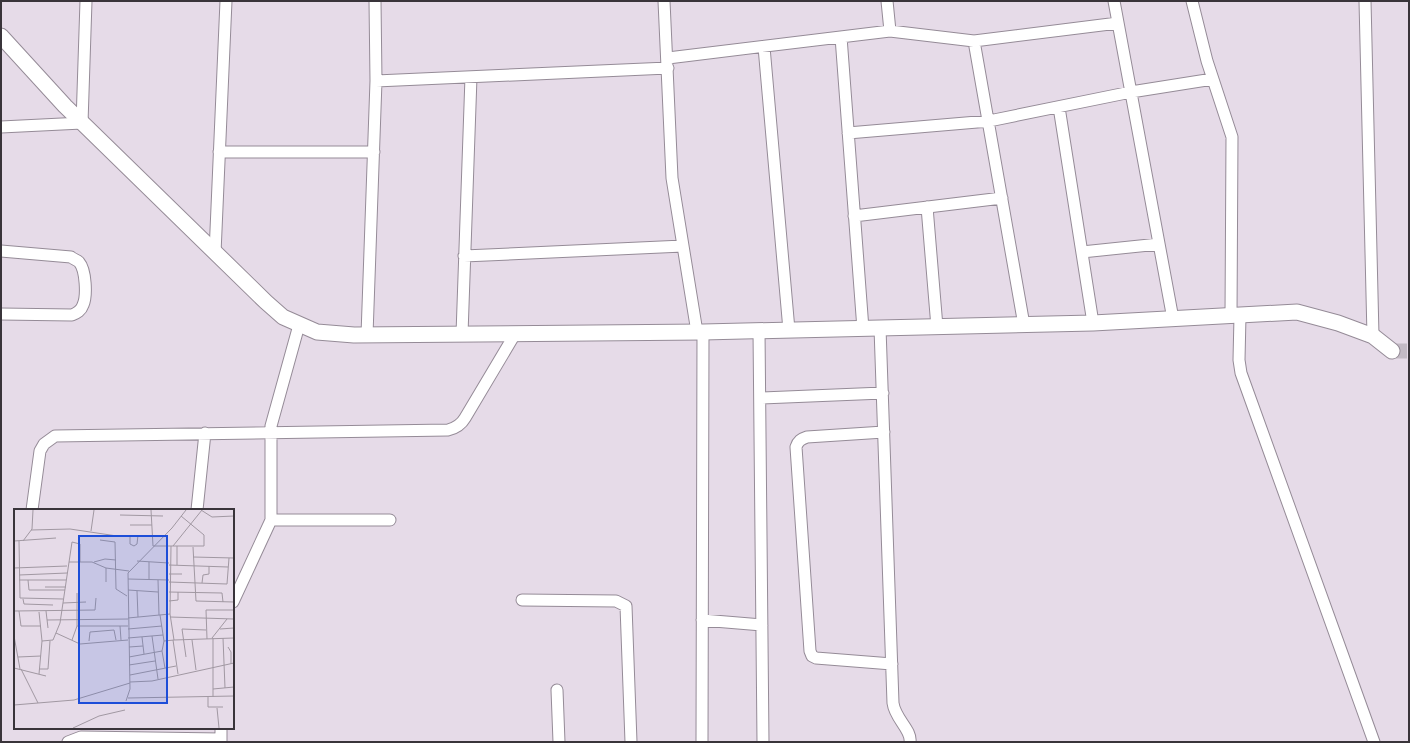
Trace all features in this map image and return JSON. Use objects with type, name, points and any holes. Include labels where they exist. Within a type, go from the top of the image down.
[{"type":"street","points":[[82,123],[86,1]]},
{"type":"street","points":[[214,253],[226,1]]},
{"type":"street","points":[[367,335],[376,81],[375,1]]},
{"type":"street","points":[[664,1],[672,178],[700,332],[702,742]]},
{"type":"street","points":[[887,1],[890,31]]},
{"type":"street","points":[[1114,1],[1173,320]]},
{"type":"street","points":[[1192,1],[1213,79],[1230,128],[1232,147],[1235,317],[1241,373],[1374,742]]},
{"type":"street","points":[[1365,1],[1373,336]]},
{"type":"street","points":[[376,81],[471,77],[668,63],[764,47],[890,31],[974,41],[1118,23]]},
{"type":"street","points":[[1,36],[82,123],[266,302],[283,317],[316,332],[367,335],[863,329],[1173,320],[1297,312],[1338,323],[1373,336],[1392,351]]},
{"type":"street","points":[[841,37],[863,329]]},
{"type":"street","points":[[974,41],[1024,325]]},
{"type":"street","points":[[764,47],[789,330]]},
{"type":"street","points":[[462,334],[471,77]]},
{"type":"street","points":[[848,133],[989,121],[1131,92],[1213,79]]},
{"type":"street","points":[[1059,107],[1093,323]]},
{"type":"street","points":[[1,127],[82,123]]},
{"type":"street","points":[[219,152],[374,152]]},
{"type":"street","points":[[854,216],[1002,198]]},
{"type":"street","points":[[927,207],[937,327]]},
{"type":"street","points":[[1082,252],[1159,244]]},
{"type":"street","points":[[464,256],[684,246]]},
{"type":"street","points":[[1,251],[71,257],[79,262],[83,270],[85,281],[84,304],[80,311],[72,315],[1,314]]},
{"type":"street","points":[[234,600],[271,520],[270,432],[299,325]]},
{"type":"street","points":[[880,328],[894,709],[896,716],[909,733],[910,742]]},
{"type":"street","points":[[759,331],[763,742]]},
{"type":"street","points":[[32,509],[40,451],[49,439],[55,436],[448,430],[455,428],[462,424],[515,334]]},
{"type":"street","points":[[760,398],[883,393]]},
{"type":"street","points":[[884,432],[807,438],[797,442],[796,447],[810,651],[812,656],[816,658],[892,664]]},
{"type":"street","points":[[197,509],[205,433]]},
{"type":"street","points":[[271,520],[390,520]]},
{"type":"street","points":[[522,600],[616,601],[626,606],[631,742]]},
{"type":"street","points":[[702,620],[762,625]]},
{"type":"street","points":[[557,690],[559,742]]},
{"type":"street","points":[[68,742],[72,739],[82,737],[221,736]]},
{"type":"tunnel","points":[[1392,351],[1409,351]]}]
